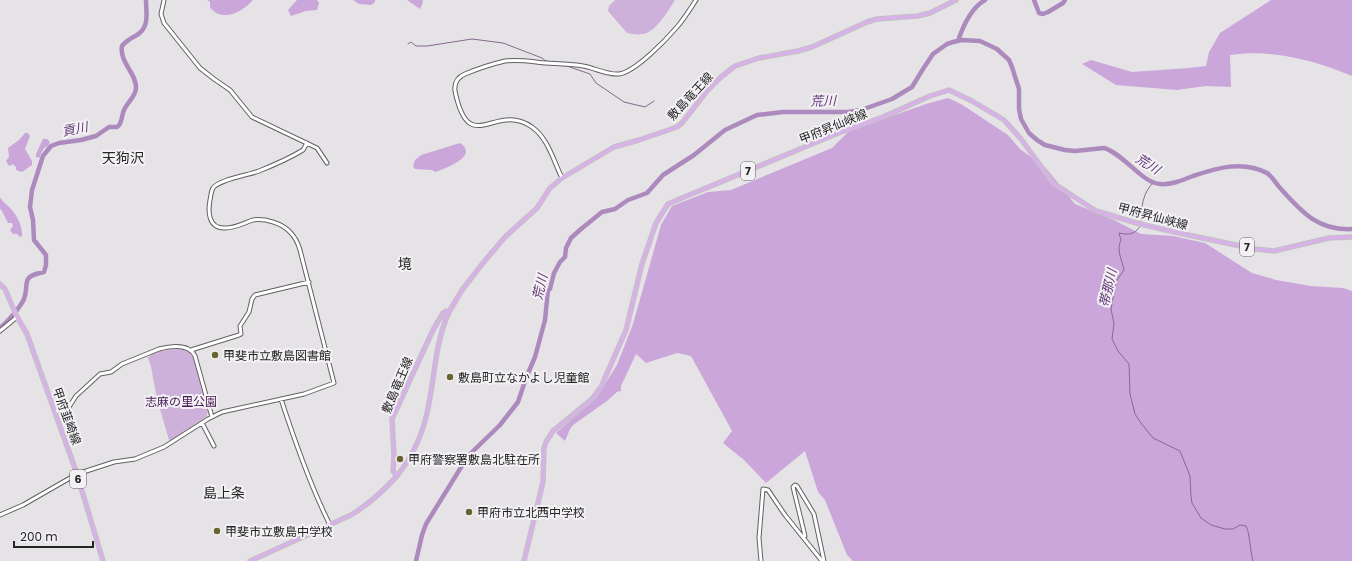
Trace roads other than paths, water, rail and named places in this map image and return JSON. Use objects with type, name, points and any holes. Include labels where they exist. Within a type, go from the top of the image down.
[{"type":"main road","name":"敷島竜王線","points":[[250,561],[359,511],[380,494],[397,476],[409,459],[423,430],[428,413],[439,341],[449,312],[462,290],[505,237],[537,208],[550,188],[562,178],[614,147],[677,127],[682,123],[707,91],[735,66],[759,58],[812,47],[867,22],[877,19],[918,16],[930,13],[956,0]]},
{"type":"main road","name":"甲府昇仙峡線","points":[[524,561],[543,482],[544,448],[546,442],[553,431],[592,399],[601,387],[626,330],[642,264],[651,235],[668,204],[841,132],[883,117],[930,96],[949,90],[972,101],[1004,120],[1021,139],[1053,184],[1096,211],[1141,225],[1255,249],[1274,251],[1329,238],[1352,237]]},
{"type":"main road","name":"甲府韮崎線","points":[[0,284],[5,289],[17,317],[27,334],[77,474],[103,561]]},
{"type":"main road","name":"敷島竜王線","points":[[397,476],[392,471],[394,456],[392,419],[433,330],[444,311],[449,312]]},
{"type":"street","points":[[164,0],[161,9],[164,24],[200,68],[230,90],[252,117],[319,150],[327,163]]},
{"type":"street","points":[[562,178],[543,138],[530,126],[520,121],[512,120],[500,120],[476,126],[472,126],[467,122],[463,116],[455,89],[457,81],[461,76],[468,73],[502,62],[514,60],[576,65],[614,74],[624,73],[649,55],[674,31],[696,0]]},
{"type":"street","points":[[0,516],[77,474],[114,462],[143,456],[164,447],[212,417],[228,410],[304,394],[334,383],[309,282],[297,242],[290,231],[275,223],[259,220],[229,228],[220,228],[208,215],[212,192],[216,185],[239,176],[262,170],[303,150],[307,143]]},
{"type":"street","points":[[191,350],[239,335],[240,326],[249,312],[252,299],[255,296],[309,282]]},
{"type":"street","points":[[0,331],[17,317]]},
{"type":"street","points":[[55,412],[69,407],[76,396],[100,374],[111,372],[122,364],[165,348],[184,347],[191,350],[195,356],[212,417]]},
{"type":"street","points":[[281,399],[301,455],[330,525]]},
{"type":"street","points":[[202,423],[214,446]]},
{"type":"street","points":[[803,537],[793,487],[795,485],[814,514],[823,561]]},
{"type":"street","points":[[760,561],[758,538],[763,489],[768,490],[823,561]]},
{"type":"waterway","name":"貢川","points":[[0,328],[22,303],[26,293],[28,279],[31,276],[44,272],[46,265],[46,255],[34,240],[33,220],[30,207],[32,190],[43,156],[51,146],[96,136],[109,127],[117,127],[120,124],[124,110],[136,91],[136,83],[125,63],[122,46],[144,28],[146,24],[146,0]]},
{"type":"waterway","points":[[958,41],[962,29],[972,13],[980,3],[985,0]]},
{"type":"waterway","points":[[1034,0],[1039,13],[1043,14],[1063,3],[1065,0]]},
{"type":"waterway","points":[[408,44],[411,42],[416,46],[427,46],[472,39],[503,43],[542,58],[546,61],[553,62]]},
{"type":"waterway","name":"荒川","points":[[416,561],[426,524],[468,456],[500,425],[518,402],[535,357],[545,320],[548,290],[550,289],[554,273],[560,262],[565,257],[566,248],[571,238],[602,212],[615,209],[628,200],[647,193],[663,175],[694,155],[725,130],[757,115],[783,112],[848,112],[861,110],[892,99],[912,87],[933,54],[947,44],[962,40],[980,41],[997,49],[1009,60],[1019,89],[1019,109],[1021,119],[1029,133],[1045,145],[1075,151],[1104,148],[1119,156],[1146,179],[1160,184],[1181,181],[1221,168],[1239,166],[1258,169],[1269,174],[1296,205],[1312,218],[1330,227],[1352,229]]},
{"type":"waterway","points":[[564,65],[590,74],[596,83],[624,102],[645,107],[654,101]]},
{"type":"waterway","name":"帯那川","points":[[1141,223],[1142,207],[1145,196],[1150,186],[1154,182]]},
{"type":"waterway","name":"帯那川","points":[[1140,226],[1134,233],[1119,233],[1121,240],[1119,251],[1124,270],[1117,280],[1111,309],[1114,324],[1112,339],[1118,351],[1129,364],[1130,394],[1135,414],[1153,438],[1180,451],[1190,476],[1192,503],[1201,518],[1211,525],[1225,529],[1233,529],[1240,525],[1246,526],[1253,561]]},
{"type":"place","name":"甲斐市立敷島図書館","points":[[215,355]]},
{"type":"place","name":"敷島町立なかよし児童館","points":[[450,377]]},
{"type":"place","name":"甲府警察署敷島北駐在所","points":[[400,459]]},
{"type":"place","name":"甲府市立北西中学校","points":[[469,512]]},
{"type":"place","name":"甲斐市立敷島中学校","points":[[217,531]]},
{"type":"district","name":"天狗沢","points":[[123,158]]},
{"type":"district","name":"境","points":[[405,264]]},
{"type":"district","name":"島上条","points":[[224,493]]},
{"type":"park label","name":"志麻の里公園","points":[[181,401]]}]
